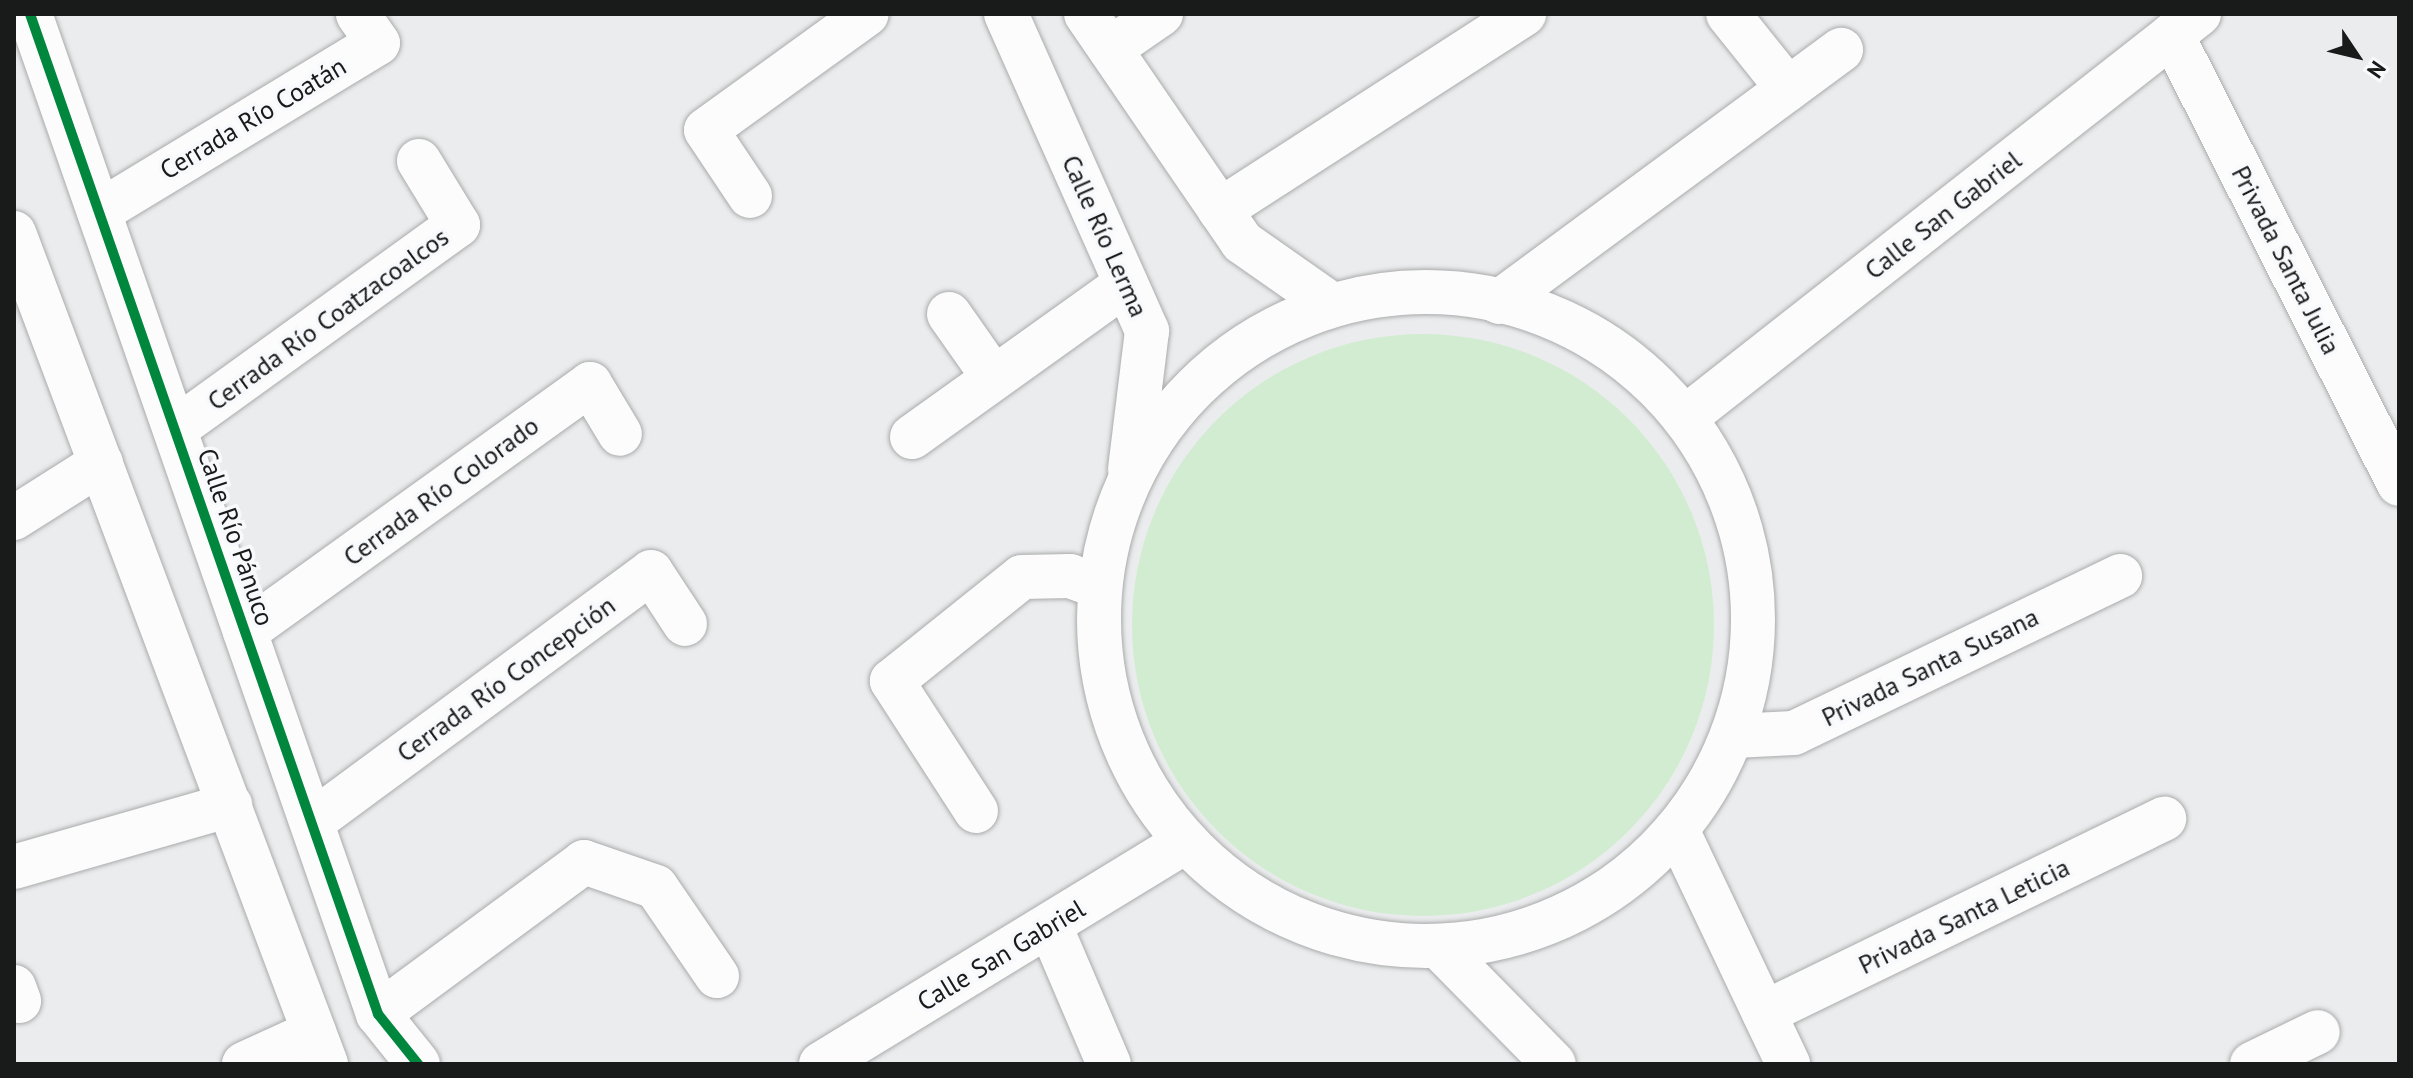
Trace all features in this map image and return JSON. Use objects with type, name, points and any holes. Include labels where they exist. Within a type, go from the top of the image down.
[{"type":"street","name":"Calle Río Pánuco","points":[[30,14],[378,1014],[418,1064]]},
{"type":"street","name":"Cerrada Río Coatán","points":[[99,212],[378,43],[358,14]]},
{"type":"street","points":[[750,196],[706,130],[867,14]]},
{"type":"street","name":"Calle Río Lerma","points":[[1006,14],[1147,331],[1130,470]]},
{"type":"street","points":[[1086,14],[1242,242],[1329,303]]},
{"type":"street","points":[[1110,49],[1161,14]]},
{"type":"street","points":[[1220,210],[1524,14]]},
{"type":"street","points":[[1728,14],[1788,89]]},
{"type":"street","name":"Calle San Gabriel","points":[[1687,416],[2186,25]]},
{"type":"street","name":"Privada Santa Julia","points":[[2186,25],[2399,484]]},
{"type":"street","points":[[1499,302],[1841,50]]},
{"type":"street","name":"Cerrada Río Coatzacoalcos","points":[[175,429],[458,225],[419,161]]},
{"type":"street","points":[[15,241],[320,1048],[244,1064]]},
{"type":"street","points":[[912,437],[1126,284]]},
{"type":"street","points":[[1461,290],[1587,330],[1687,416],[1739,515],[1756,625],[1734,736],[1678,832],[1573,916],[1443,951],[1300,928],[1180,845],[1119,742],[1097,586],[1130,470],[1213,366],[1329,303],[1461,290]]},
{"type":"street","points":[[949,314],[994,378]]},
{"type":"street","name":"Cerrada Río Colorado","points":[[245,632],[590,384],[620,434]]},
{"type":"street","points":[[14,518],[101,463]]},
{"type":"street","name":"Cerrada Río Concepción","points":[[312,822],[651,572],[685,624]]},
{"type":"street","points":[[976,811],[892,681],[1022,577],[1070,576],[1097,586]]},
{"type":"street","name":"Privada Santa Susana","points":[[1734,736],[1794,733],[2120,576]]},
{"type":"street","points":[[14,867],[230,805]]},
{"type":"street","name":"Privada Santa Leticia","points":[[1764,1013],[2164,819]]},
{"type":"street","points":[[1678,832],[1788,1064]]},
{"type":"street","name":"Calle San Gabriel","points":[[821,1064],[1180,845]]},
{"type":"street","points":[[378,1014],[584,862],[656,887],[717,976]]},
{"type":"street","points":[[1050,926],[1109,1064]]},
{"type":"street","points":[[1443,951],[1554,1064]]},
{"type":"street","points":[[2252,1064],[2318,1032]]},
{"type":"green space","points":[[1423,334],[1480,340],[1534,356],[1585,383],[1629,419],[1665,463],[1692,514],[1708,568],[1714,625],[1708,682],[1692,736],[1665,787],[1629,831],[1585,867],[1534,894],[1480,910],[1423,916],[1366,910],[1312,894],[1261,867],[1217,831],[1181,787],[1154,736],[1138,682],[1132,625],[1138,568],[1154,514],[1181,463],[1217,419],[1261,383],[1312,356],[1366,340]]},
{"type":"cycle path","points":[[30,14],[378,1014],[418,1064]]}]
